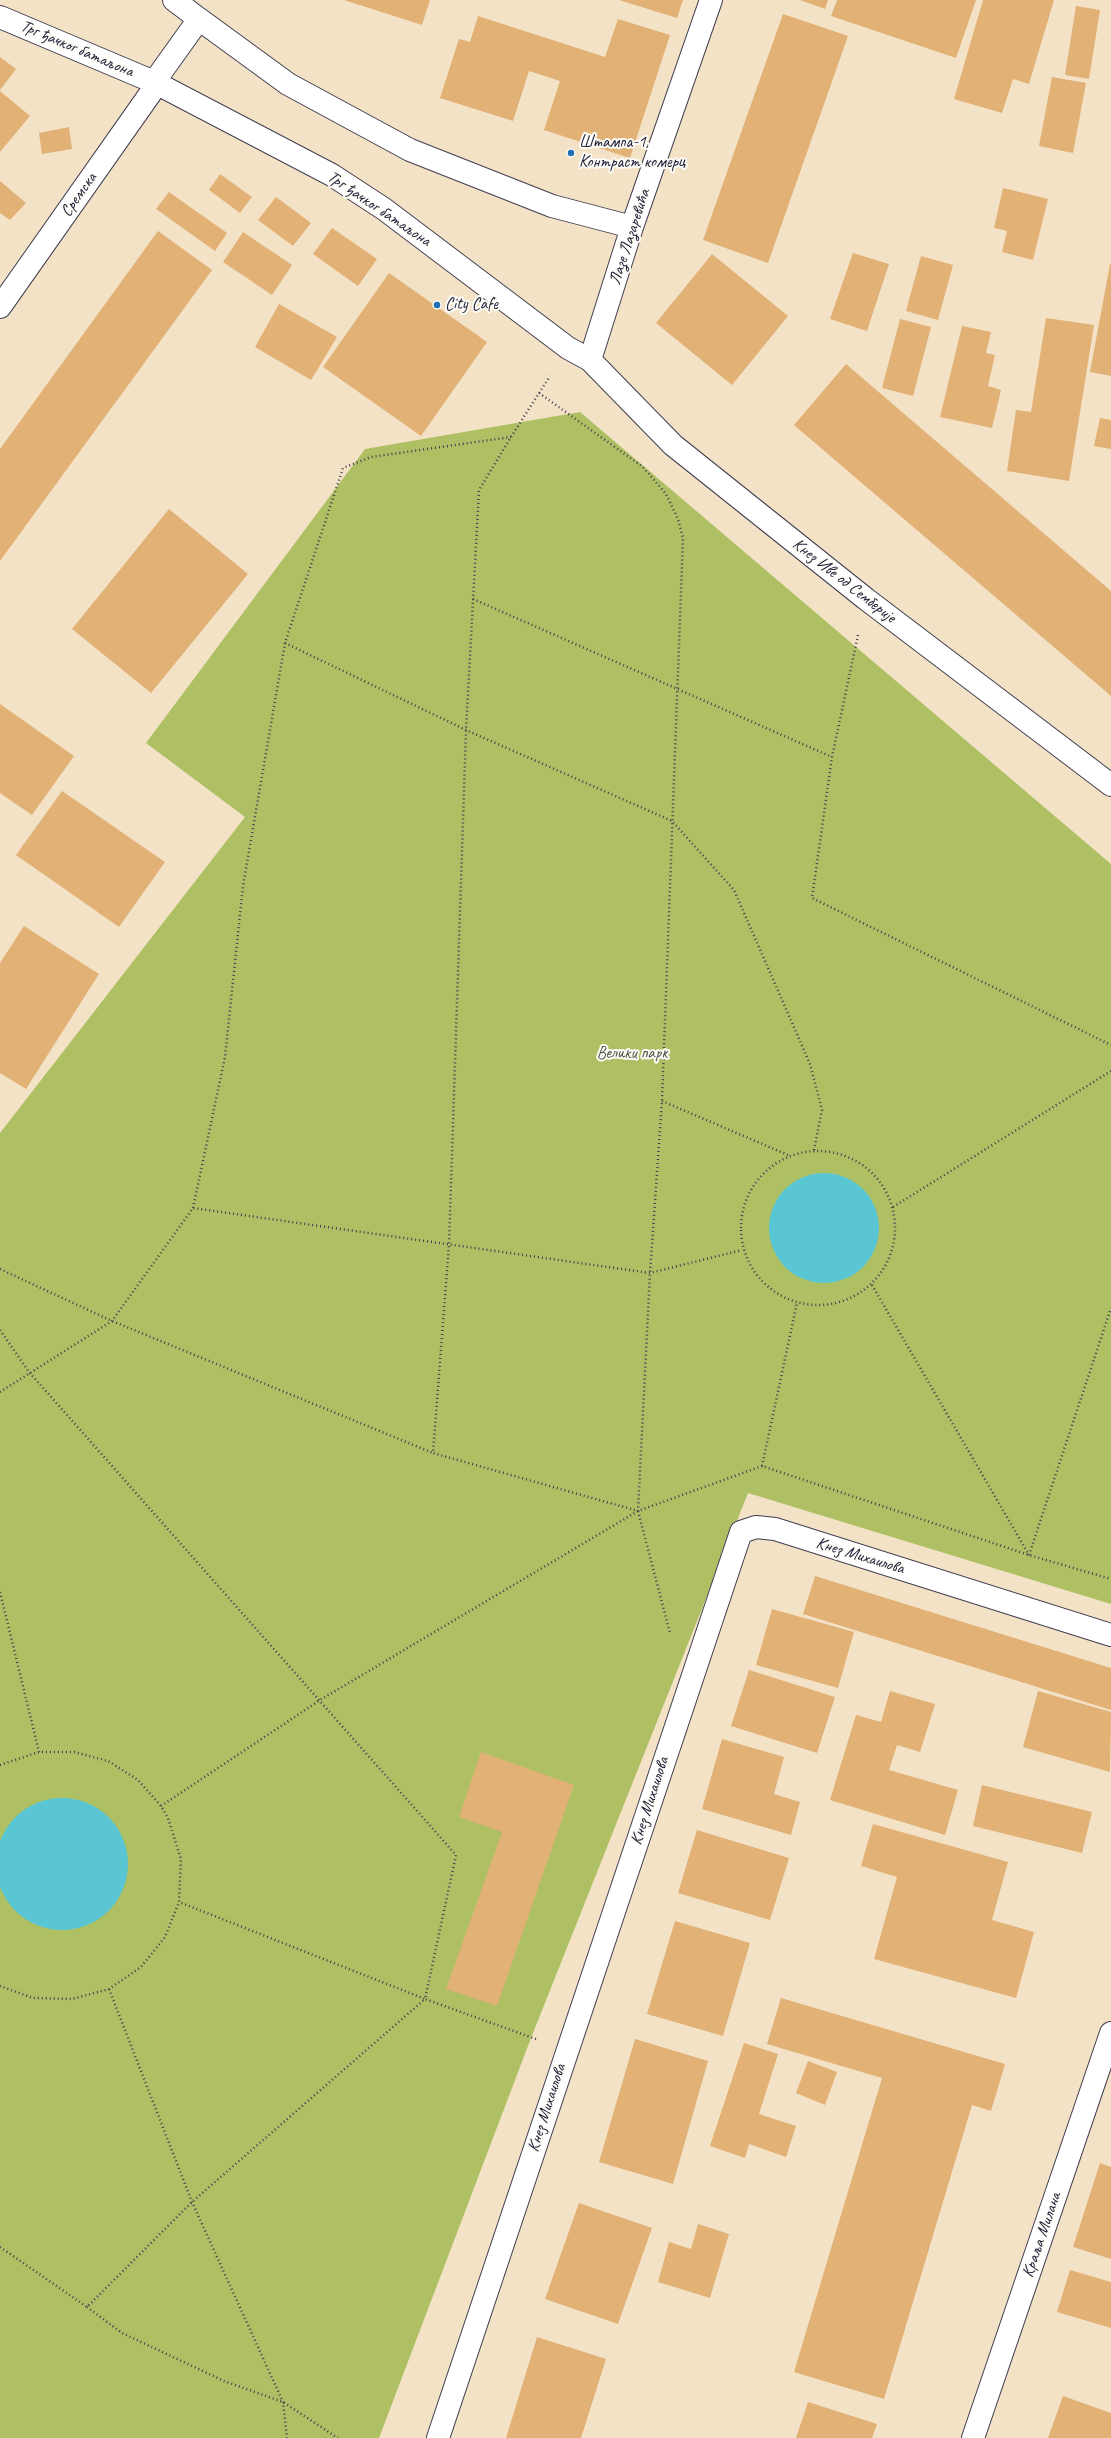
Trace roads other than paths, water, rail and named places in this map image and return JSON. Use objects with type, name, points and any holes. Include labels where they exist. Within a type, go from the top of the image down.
[{"type":"street","points":[[174,0],[288,84],[410,150],[552,206],[632,228]]},
{"type":"street","name":"Лазе Лазаревића","points":[[590,360],[632,228],[711,0]]},
{"type":"street","name":"Трг ђачког батаљона","points":[[0,17],[155,83],[332,175],[384,209],[568,348],[590,360]]},
{"type":"street","name":"Трг ђачког батаљона","points":[[155,83],[199,19]]},
{"type":"street","name":"Сремска","points":[[0,307],[155,83]]},
{"type":"street","name":"Кнез Иве од Семберије","points":[[590,360],[673,445],[866,599],[1111,785]]},
{"type":"street","name":"Кнез Михаилова","points":[[438,2438],[741,1532],[756,1527],[775,1529],[1111,1635]]},
{"type":"street","name":"Краља Милана","points":[[973,2438],[1111,2033]]},
{"type":"water","points":[[824,1173],[845,1178],[863,1189],[874,1207],[879,1228],[874,1249],[863,1267],[845,1278],[824,1283],[803,1278],[785,1267],[774,1249],[769,1228],[774,1207],[785,1189],[803,1178]]},
{"type":"water","points":[[69,1798],[93,1805],[109,1817],[121,1833],[127,1851],[127,1877],[121,1895],[109,1911],[93,1923],[75,1929],[55,1930],[31,1923],[15,1911],[3,1895],[-3,1877],[-4,1857],[3,1833],[15,1817],[31,1805],[49,1799]]},
{"type":"place","name":"Штампа-1, Контраст комерц","points":[[571,153]]},
{"type":"place","name":"City Cafe","points":[[437,305]]},
{"type":"park label","name":"Велики парк","points":[[632,1054]]}]
